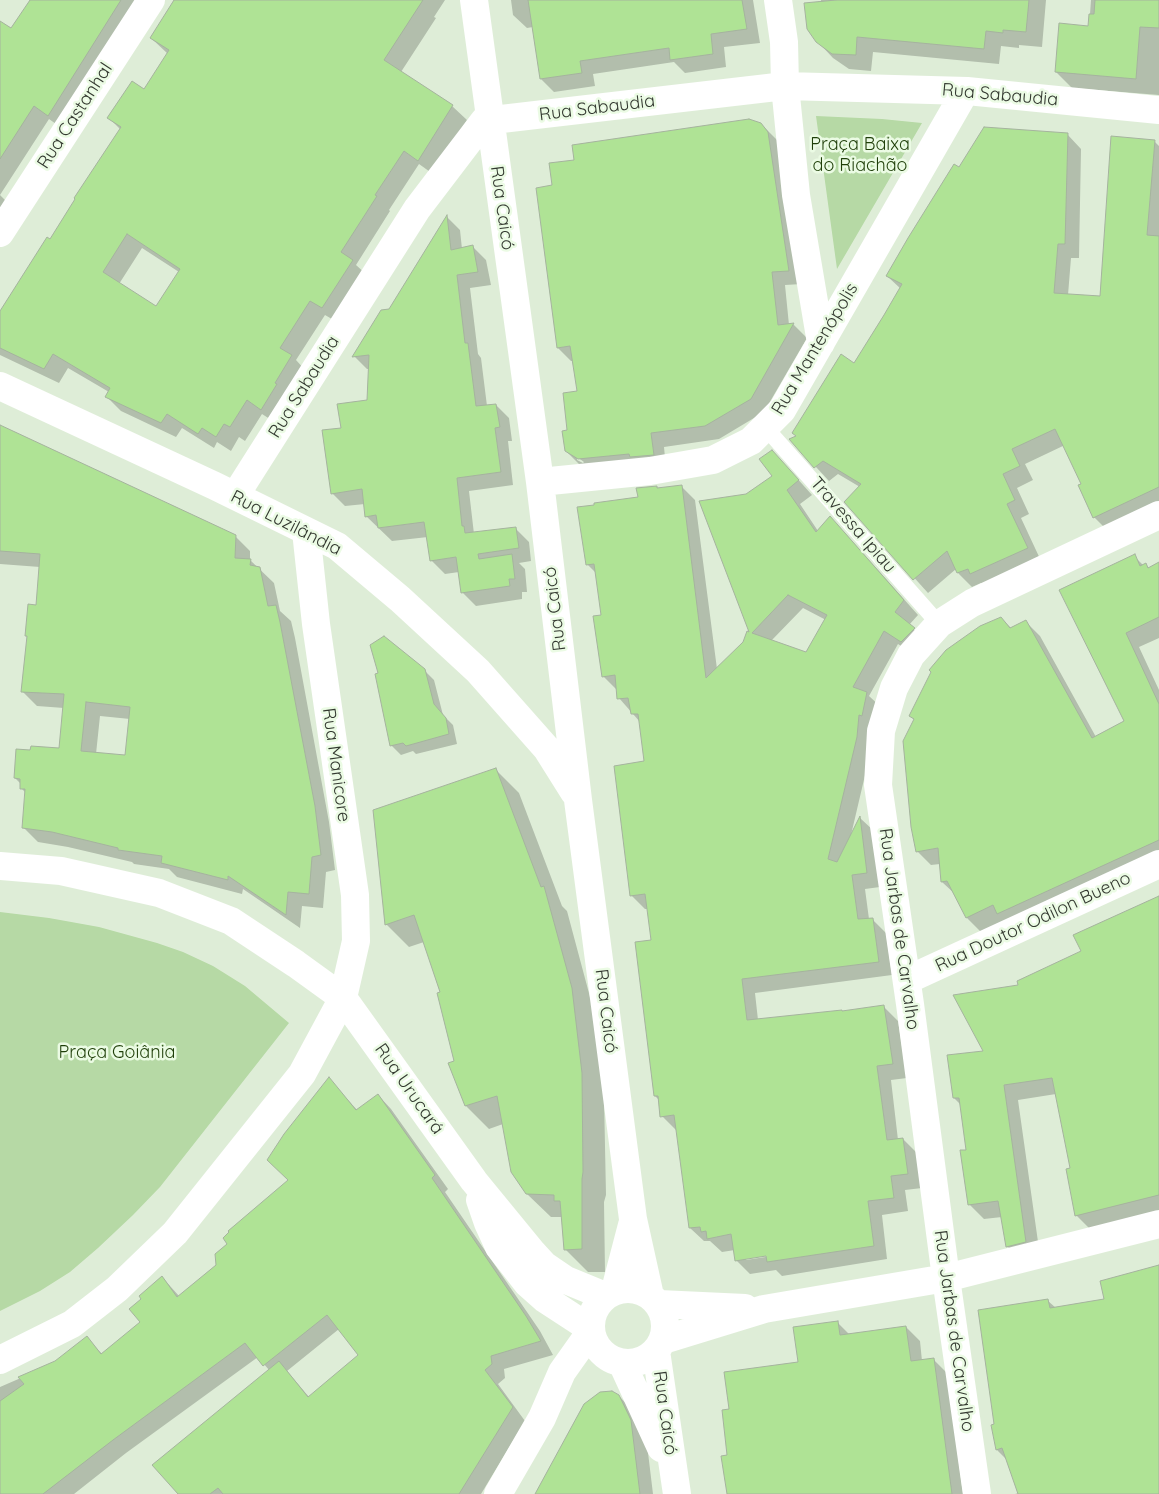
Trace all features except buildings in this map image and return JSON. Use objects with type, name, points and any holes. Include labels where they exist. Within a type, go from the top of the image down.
[{"type":"street","name":"Rua Castanhal","points":[[0,233],[151,0]]},
{"type":"street","name":"Rua Caicó","points":[[474,0],[540,482],[578,800],[634,1219],[655,1300]]},
{"type":"street","points":[[778,0],[784,42],[785,86],[796,195],[821,343]]},
{"type":"street","name":"Rua Sabaudia","points":[[235,496],[417,208],[484,121],[785,86],[967,91],[1159,110]]},
{"type":"street","name":"Rua Mantenópolis","points":[[540,482],[650,471],[713,460],[751,441],[782,410],[967,91]]},
{"type":"street","name":"Rua Luzilândia","points":[[0,386],[337,546],[478,671],[547,749],[578,800]]},
{"type":"street","name":"Rua Jarbas de Carvalho","points":[[977,1494],[946,1278],[907,980],[878,785],[881,730],[894,688],[911,655],[939,624],[972,603],[1159,515]]},
{"type":"street","name":"Rua Manicore","points":[[306,531],[316,624],[355,895],[356,941],[343,998]]},
{"type":"street","name":"Rua Doutor Odilon Bueno","points":[[907,980],[1159,864]]},
{"type":"street","points":[[0,866],[61,871],[159,893],[231,921],[343,998],[302,1074],[176,1233],[117,1289],[72,1324],[0,1360]]},
{"type":"street","name":"Rua Urucará","points":[[343,998],[474,1182],[533,1254],[566,1280],[610,1293]]},
{"type":"street","name":"Rua Urucará","points":[[474,1182],[499,1248],[527,1283],[601,1343]]},
{"type":"street","name":"Rua Caicó","points":[[610,1293],[634,1219]]},
{"type":"street","points":[[764,1309],[655,1300],[639,1290],[628,1288],[610,1293],[596,1305],[592,1316],[601,1343],[635,1362],[646,1359],[660,1346],[764,1309],[946,1278],[1159,1224]]},
{"type":"street","points":[[655,1300],[664,1316],[665,1328],[660,1346]]},
{"type":"street","name":"Rua Caicó","points":[[601,1343],[676,1485]]},
{"type":"street","points":[[498,1494],[542,1418],[562,1372],[601,1343]]},
{"type":"street","name":"Rua Caicó","points":[[660,1346],[676,1485]]},
{"type":"lane","name":"Travessa Ipiau","points":[[765,427],[939,624]]},
{"type":"green space","name":"Praça Baixa do Riachão","points":[[816,116],[922,123],[837,269]]},
{"type":"green space","name":"Praça Goiânia","points":[[0,912],[99,927],[183,952],[213,966],[245,986],[289,1023],[160,1187],[133,1215],[70,1272],[40,1291],[0,1311]]}]
